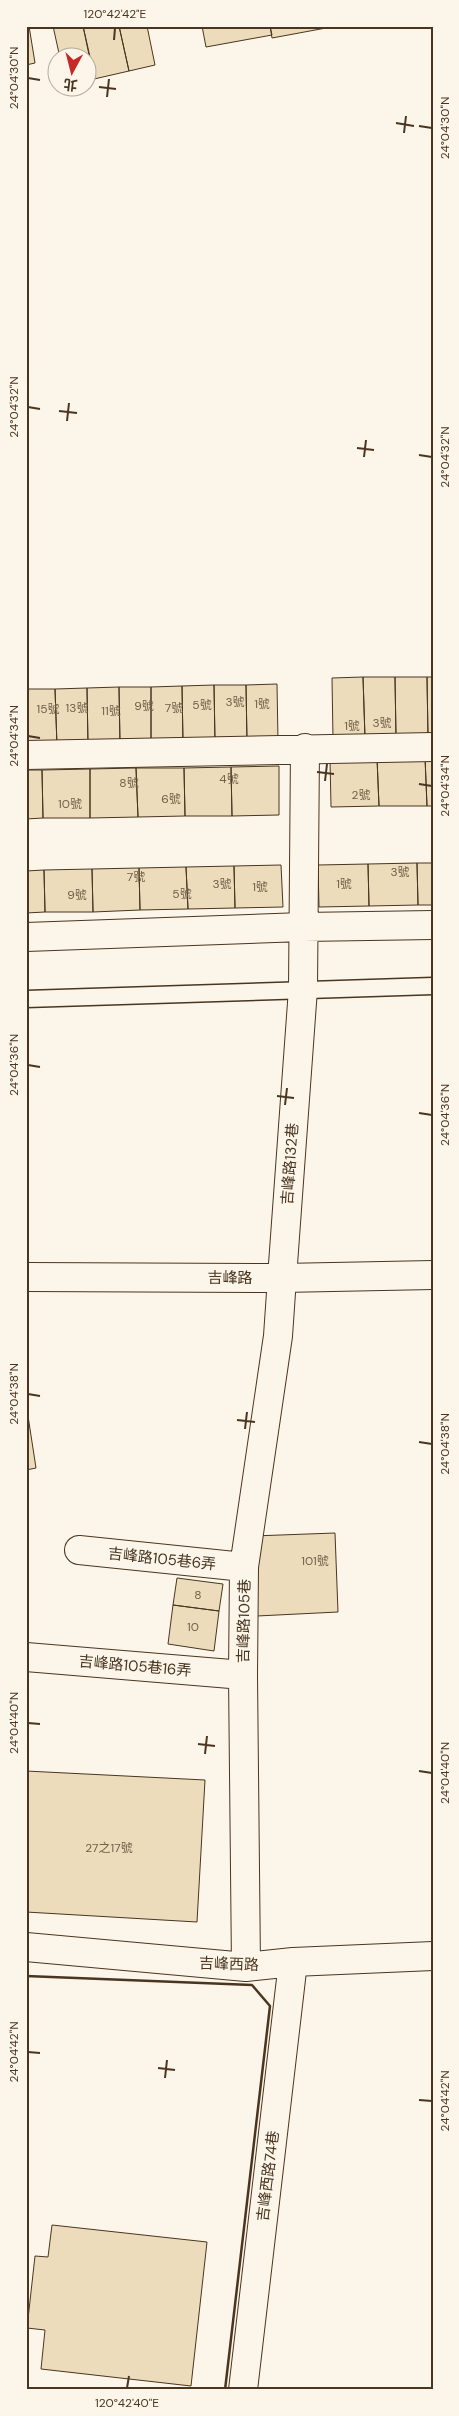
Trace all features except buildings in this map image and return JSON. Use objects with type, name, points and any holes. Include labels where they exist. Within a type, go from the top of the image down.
[{"type":"street","points":[[26,755],[305,748],[433,748]]},
{"type":"street","name":"吉峰路132巷","points":[[282,1278],[303,990],[305,748]]},
{"type":"street","points":[[26,937],[433,924]]},
{"type":"street","name":"吉峰路","points":[[26,1278],[282,1278],[433,1275]]},
{"type":"street","name":"吉峰路105巷","points":[[246,1967],[243,1675],[244,1567],[278,1336],[282,1278]]},
{"type":"street","name":"吉峰路105巷6弄","points":[[79,1550],[244,1567]]},
{"type":"street","name":"吉峰路105巷16弄","points":[[26,1658],[243,1675]]},
{"type":"street","name":"吉峰西路","points":[[26,1946],[246,1967],[293,1962],[433,1956]]},
{"type":"street","name":"吉峰西路74巷","points":[[243,2390],[293,1962]]},
{"type":"lane","points":[[26,999],[433,986]]},
{"type":"wall","points":[[26,1976],[252,1985],[270,2006],[225,2390]]}]
